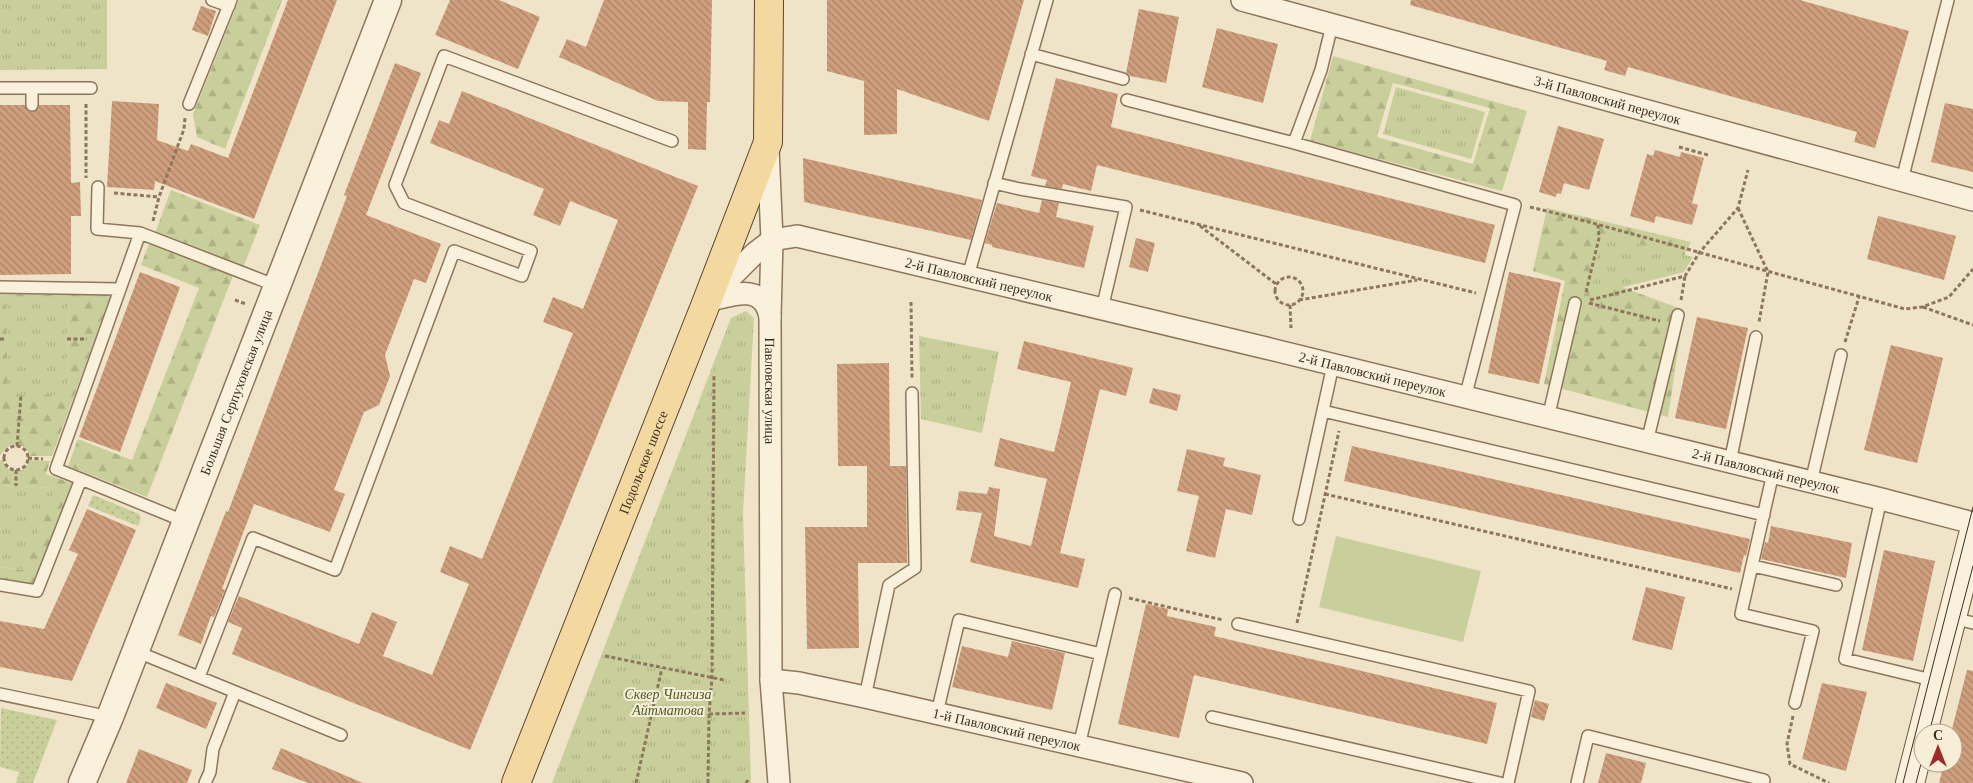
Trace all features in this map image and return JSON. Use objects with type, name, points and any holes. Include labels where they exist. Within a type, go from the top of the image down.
[{"type":"main road","name":"Павловская улица","points":[[768,142],[769,0]]},
{"type":"main road","name":"Подольское шоссе","points":[[516,783],[768,142]]},
{"type":"main road","points":[[1910,783],[1936,681],[1962,621],[1973,535]]},
{"type":"street","name":"Большая Серпуховская улица","points":[[82,783],[110,717],[388,0]]},
{"type":"street","name":"3-й Павловский переулок","points":[[1242,0],[1973,200]]},
{"type":"street","name":"Павловская улица","points":[[768,142],[772,240],[769,531],[771,680],[779,783]]},
{"type":"street","name":"2-й Павловский переулок","points":[[772,240],[797,236],[968,276],[1973,523]]},
{"type":"street","points":[[707,301],[755,253],[772,240]]},
{"type":"street","points":[[707,301],[750,294],[759,297],[765,302],[770,318]]},
{"type":"street","name":"1-й Павловский переулок","points":[[771,680],[799,683],[865,697],[1242,783]]},
{"type":"lane","points":[[189,104],[230,3],[212,0]]},
{"type":"lane","points":[[968,276],[1047,0]]},
{"type":"lane","points":[[1902,180],[1945,1]]},
{"type":"lane","points":[[1294,143],[1321,70],[1332,24]]},
{"type":"lane","points":[[1031,54],[1123,79]]},
{"type":"lane","points":[[199,677],[253,538],[335,570],[454,250],[522,276],[531,251],[404,203],[395,185],[444,56],[672,141]]},
{"type":"lane","points":[[0,88],[88,88]]},
{"type":"lane","points":[[32,88],[32,105]]},
{"type":"lane","points":[[1128,100],[1294,143],[1515,206],[1465,398]]},
{"type":"lane","points":[[994,183],[1126,206],[1102,309]]},
{"type":"lane","points":[[98,189],[97,229],[145,235],[277,286]]},
{"type":"lane","points":[[145,235],[120,289],[56,469],[186,522]]},
{"type":"lane","points":[[0,287],[120,289]]},
{"type":"lane","points":[[1548,418],[1579,302]]},
{"type":"lane","points":[[1647,442],[1677,320]]},
{"type":"lane","points":[[1730,462],[1756,337]]},
{"type":"lane","points":[[1811,482],[1841,355]]},
{"type":"lane","points":[[1299,519],[1333,365]]},
{"type":"lane","points":[[865,697],[890,586],[914,568],[912,393]]},
{"type":"lane","points":[[1323,411],[1764,515]]},
{"type":"lane","points":[[1773,473],[1741,614],[1813,631],[1795,703]]},
{"type":"lane","points":[[0,585],[37,591],[81,479]]},
{"type":"lane","points":[[1881,499],[1845,659],[1936,681]]},
{"type":"lane","points":[[1752,566],[1836,586]]},
{"type":"lane","points":[[1079,746],[1115,594]]},
{"type":"lane","points":[[937,713],[959,620],[1101,654]]},
{"type":"lane","points":[[1238,624],[1529,691],[1508,783]]},
{"type":"lane","points":[[135,651],[341,734]]},
{"type":"lane","points":[[205,783],[210,772],[213,750],[235,692]]},
{"type":"lane","points":[[0,694],[110,717]]},
{"type":"lane","points":[[1212,717],[1500,783]]},
{"type":"lane","points":[[1576,783],[1588,736],[1764,780],[1763,783]]},
{"type":"path","points":[[88,88],[86,192],[98,189],[159,197]]},
{"type":"path","points":[[145,235],[184,128],[189,104]]},
{"type":"path","points":[[1679,147],[1693,153],[1708,155]]},
{"type":"path","points":[[1579,302],[1677,320],[1685,276],[1699,253],[1738,208],[1748,170]]},
{"type":"path","points":[[1515,206],[1522,205],[1598,224],[1905,310],[1922,307],[1949,297],[1973,269]]},
{"type":"path","points":[[1126,206],[1491,297]]},
{"type":"path","points":[[1738,208],[1768,272],[1756,337]]},
{"type":"path","points":[[1198,224],[1276,284]]},
{"type":"path","points":[[1579,302],[1599,238],[1598,224]]},
{"type":"path","points":[[1300,300],[1303,294],[1303,287],[1300,281],[1294,277],[1287,276],[1280,279],[1274,290],[1276,297],[1280,302],[1290,305],[1300,300],[1420,279]]},
{"type":"path","points":[[1579,302],[1685,276]]},
{"type":"path","points":[[1841,355],[1859,297]]},
{"type":"path","points":[[235,300],[251,306]]},
{"type":"path","points":[[911,302],[912,393]]},
{"type":"path","points":[[1290,305],[1291,328]]},
{"type":"path","points":[[1922,307],[1973,325]]},
{"type":"path","points":[[0,339],[6,339]]},
{"type":"path","points":[[708,783],[709,714],[712,678],[714,374]]},
{"type":"path","points":[[17,446],[21,396]]},
{"type":"path","points":[[1294,637],[1342,416]]},
{"type":"path","points":[[17,446],[27,452],[28,458],[22,469],[16,470],[10,469],[2,458],[6,451],[11,447],[17,446]]},
{"type":"path","points":[[28,458],[45,459]]},
{"type":"path","points":[[16,470],[16,486]]},
{"type":"path","points":[[1325,494],[1747,592]]},
{"type":"path","points":[[1115,594],[1238,624]]},
{"type":"path","points":[[604,656],[724,680]]},
{"type":"path","points":[[636,783],[662,668]]},
{"type":"path","points":[[1795,703],[1787,744],[1790,764],[1829,783]]},
{"type":"path","points":[[709,714],[745,713]]},
{"type":"green space","points":[[0,0],[107,0],[107,69],[0,70]]},
{"type":"green space","points":[[239,0],[282,0],[225,149],[197,137],[193,114]]},
{"type":"green space","points":[[1333,56],[1527,111],[1502,191],[1310,141]],"holes":[[[1393,83],[1490,108],[1473,164],[1377,137]]]},
{"type":"green space","points":[[1396,87],[1485,112],[1471,159],[1383,134]]},
{"type":"green space","points":[[171,190],[260,225],[243,268],[155,233]]},
{"type":"green space","points":[[1547,208],[1691,242],[1682,260],[1619,286],[1684,310],[1668,417],[1544,384],[1565,281],[1533,271]]},
{"type":"green space","points":[[1605,235],[1693,257],[1684,272],[1589,296]]},
{"type":"green space","points":[[150,241],[234,273],[147,497],[68,466],[78,439],[132,460],[199,288],[141,265]]},
{"type":"green space","points":[[0,294],[111,295],[52,456],[30,456],[24,447],[18,444],[11,445],[0,455]],"holes":[[[67,300],[68,394],[8,395]]]},
{"type":"green space","points":[[67,299],[68,395],[8,395],[5,300]]},
{"type":"green space","name":"Сквер Чингиза Айтматова","points":[[746,311],[754,318],[743,513],[751,783],[552,783],[731,318]]},
{"type":"green space","points":[[919,336],[999,352],[982,433],[921,419]]},
{"type":"green space","points":[[0,460],[9,470],[16,472],[24,470],[30,460],[50,461],[46,474],[74,484],[34,587],[0,581],[0,567],[24,570],[55,488],[0,485]]},
{"type":"green space","points":[[0,485],[56,488],[24,570],[0,567]]},
{"type":"green space","points":[[93,495],[139,514],[141,518],[138,526],[88,506]]},
{"type":"green space","points":[[1336,536],[1481,571],[1463,642],[1319,607]]},
{"type":"green space","points":[[1,708],[57,720],[33,783],[16,783],[19,772],[0,767]]},
{"type":"building","points":[[288,0],[337,0],[254,219],[155,181],[154,190],[107,187],[112,101],[159,104],[157,140],[188,151],[191,144],[228,158]]},
{"type":"building","points":[[450,0],[499,0],[540,17],[518,69],[435,35]]},
{"type":"building","points":[[604,0],[712,0],[710,102],[707,102],[706,150],[688,149],[688,102],[658,101],[559,57],[567,39],[586,47]]},
{"type":"building","points":[[827,0],[1024,0],[989,121],[897,89],[897,134],[864,135],[864,81],[827,71]]},
{"type":"building","points":[[1411,0],[1800,0],[1909,31],[1875,148],[1854,142],[1857,132],[1628,67],[1625,76],[1604,70],[1607,61],[1410,5]]},
{"type":"building","points":[[201,6],[216,11],[208,36],[192,30]]},
{"type":"building","points":[[1139,9],[1179,17],[1166,83],[1130,76],[1126,73]]},
{"type":"building","points":[[1217,28],[1278,44],[1263,103],[1202,87]]},
{"type":"building","points":[[395,63],[421,73],[366,215],[441,244],[426,283],[414,279],[385,355],[390,376],[379,405],[364,412],[334,490],[345,494],[330,532],[254,504],[222,589],[225,590],[214,617],[211,616],[201,644],[178,635],[226,511],[228,512],[347,196],[344,195]]},
{"type":"building","points":[[1056,78],[1118,94],[1111,127],[1495,225],[1485,263],[1097,165],[1091,191],[1063,184],[1062,189],[1045,186],[1047,180],[1031,176]]},
{"type":"building","points":[[462,91],[698,186],[470,750],[232,654],[242,628],[228,622],[239,596],[359,644],[372,612],[397,622],[383,656],[432,675],[469,584],[440,572],[450,546],[482,559],[573,333],[543,322],[553,297],[583,309],[618,220],[570,201],[560,226],[533,215],[544,189],[430,143],[439,120],[449,124]]},
{"type":"building","points":[[1945,103],[1973,109],[1973,172],[1931,162]]},
{"type":"building","points":[[0,105],[25,105],[28,111],[32,112],[38,109],[39,105],[70,105],[71,183],[80,182],[81,216],[71,216],[71,274],[0,275]]},
{"type":"building","points":[[1558,126],[1604,139],[1589,190],[1564,183],[1561,194],[1557,193],[1556,197],[1539,192]]},
{"type":"building","points":[[1655,150],[1680,157],[1681,152],[1704,158],[1692,203],[1698,205],[1692,225],[1656,216],[1654,223],[1630,216],[1647,154],[1653,156]]},
{"type":"building","points":[[803,158],[982,200],[971,240],[804,202]]},
{"type":"building","points":[[1042,200],[1059,203],[1056,217],[1094,226],[1084,268],[992,247],[992,245],[985,243],[997,203],[1039,213]]},
{"type":"building","points":[[1878,216],[1956,236],[1944,280],[1867,259]]},
{"type":"building","points":[[1136,238],[1155,243],[1148,272],[1129,267]]},
{"type":"building","points":[[140,272],[180,287],[120,452],[79,437]]},
{"type":"building","points":[[1509,272],[1561,283],[1539,384],[1488,373]]},
{"type":"building","points":[[1697,317],[1748,328],[1726,429],[1675,418]]},
{"type":"building","points":[[1024,341],[1133,368],[1126,396],[1100,389],[1060,553],[1085,559],[1078,588],[970,562],[982,513],[956,510],[959,491],[987,494],[989,487],[1000,489],[994,536],[1031,546],[1047,479],[994,466],[1000,438],[1054,452],[1071,382],[1017,369]]},
{"type":"building","points":[[1891,345],[1943,358],[1917,463],[1864,450]]},
{"type":"building","points":[[889,363],[890,466],[906,466],[907,563],[858,563],[859,648],[807,649],[805,527],[867,527],[867,466],[838,466],[837,364]]},
{"type":"building","points":[[1153,388],[1181,395],[1177,411],[1149,403]]},
{"type":"building","points":[[1352,446],[1750,539],[1746,556],[1744,555],[1740,573],[1344,481]]},
{"type":"building","points":[[1187,449],[1225,458],[1223,466],[1261,475],[1252,515],[1226,509],[1215,558],[1186,551],[1199,496],[1177,491]]},
{"type":"building","points":[[87,509],[136,530],[72,681],[0,667],[0,621],[44,629],[78,554],[69,550]]},
{"type":"building","points":[[1771,526],[1852,543],[1846,578],[1761,559],[1765,542],[1768,543]]},
{"type":"building","points":[[1884,550],[1935,561],[1913,661],[1862,650]]},
{"type":"building","points":[[1646,587],[1685,597],[1672,650],[1632,640]]},
{"type":"building","points":[[1146,604],[1168,609],[1167,616],[1216,627],[1214,636],[1497,703],[1487,744],[1194,675],[1179,738],[1118,724]]},
{"type":"building","points":[[1012,641],[1065,653],[1052,710],[952,687],[962,646],[1008,657]]},
{"type":"building","points":[[1967,670],[1973,671],[1973,783],[1939,783],[1942,773],[1963,773],[1963,723],[1954,723]]},
{"type":"building","points":[[166,683],[217,703],[206,729],[156,708]]},
{"type":"building","points":[[1822,683],[1867,692],[1846,771],[1802,759]]},
{"type":"building","points":[[1535,700],[1549,704],[1544,721],[1531,717]]},
{"type":"building","points":[[281,748],[363,783],[308,783],[272,769]]},
{"type":"building","points":[[139,749],[192,770],[187,783],[126,783]]},
{"type":"building","points":[[1606,753],[1646,763],[1641,783],[1598,783]]},
{"type":"tram line","points":[[1903,783],[1973,507]]},
{"type":"tram line","points":[[1932,723],[1973,566]]},
{"type":"tram line","points":[[1916,783],[1919,773]]}]
